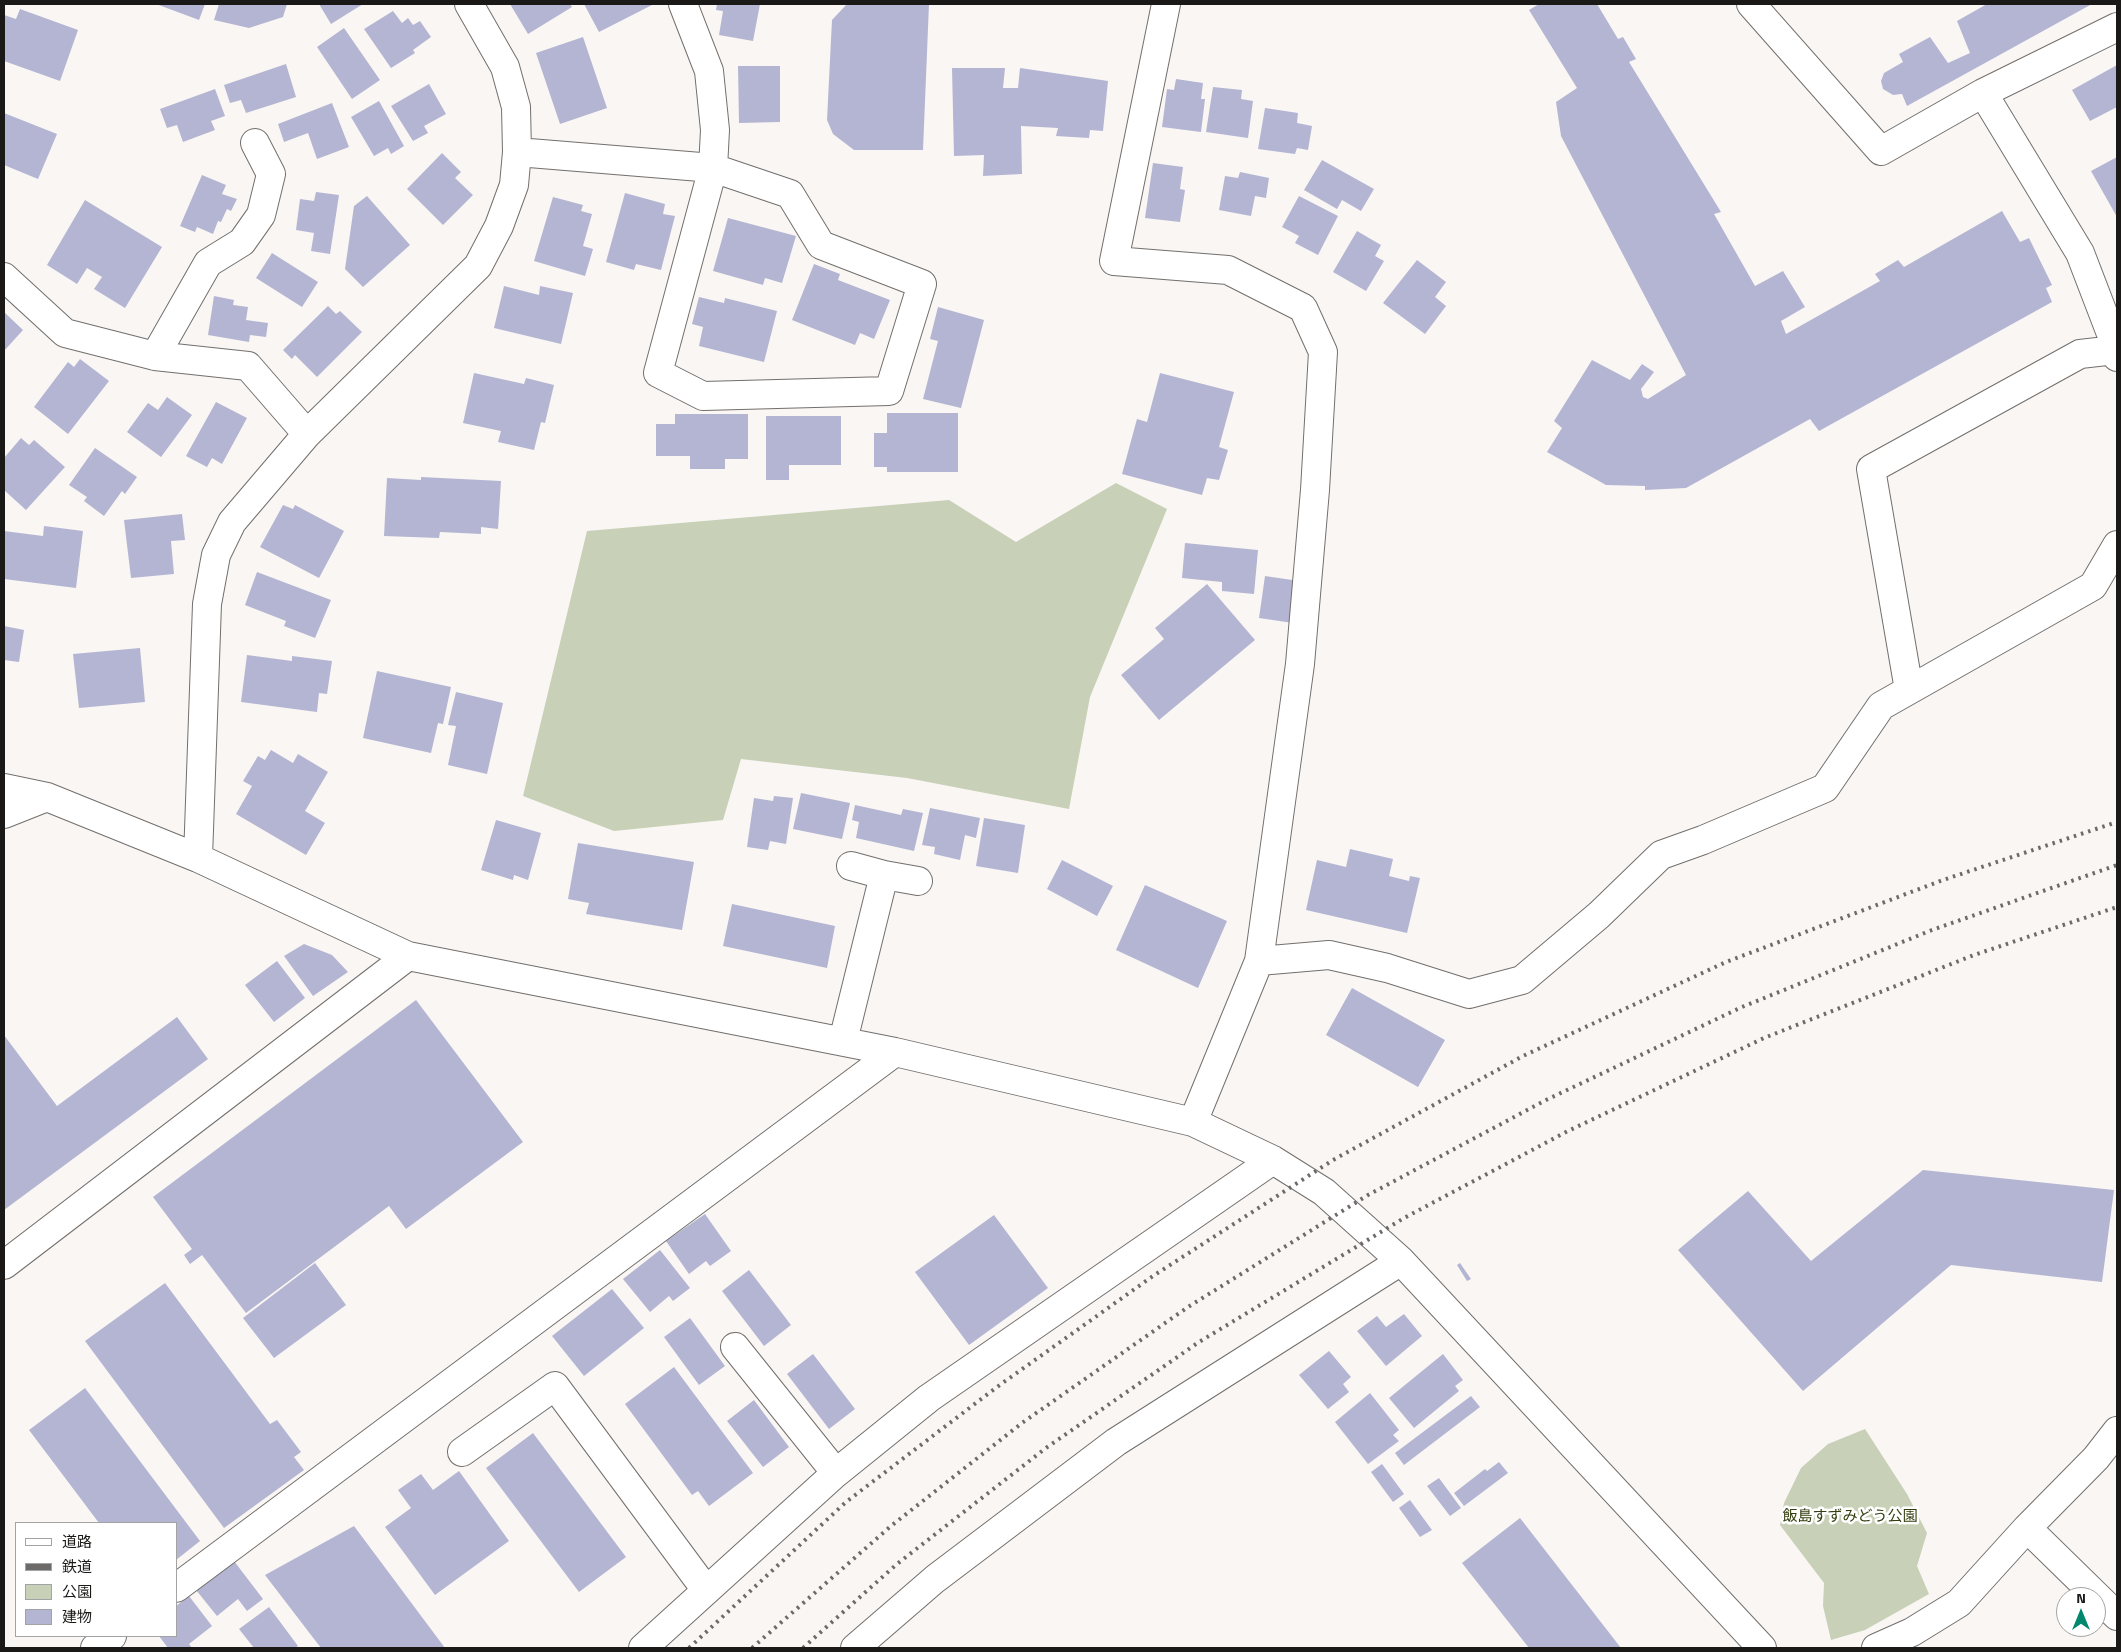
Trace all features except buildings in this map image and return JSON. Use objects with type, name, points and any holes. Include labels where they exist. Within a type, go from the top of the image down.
[{"type":"street","points":[[198,858],[207,604],[216,556],[232,522],[307,434],[478,266],[498,226],[514,185],[517,152],[516,107],[505,67],[469,4]]},
{"type":"street","points":[[517,152],[713,168],[790,194],[822,245],[922,284],[888,391],[702,396],[658,373],[713,168],[715,130],[709,71],[682,4]]},
{"type":"street","points":[[1166,4],[1114,261],[1228,270],[1303,308],[1323,352],[1315,490],[1300,664],[1259,961],[1193,1122]]},
{"type":"street","points":[[1751,4],[1881,151],[1984,93],[2117,27]]},
{"type":"street","points":[[1908,690],[1871,470],[2080,354],[2116,346],[2080,254],[1984,93]]},
{"type":"street","points":[[155,356],[208,263],[242,242],[261,215],[272,174],[255,143]]},
{"type":"street","points":[[4,277],[65,333],[155,356],[248,366],[307,434]]},
{"type":"street","points":[[1259,961],[1329,954],[1387,968],[1469,994],[1522,980],[1598,915],[1661,855],[1703,840],[1824,788],[1881,706],[2093,586],[2117,545]]},
{"type":"street","points":[[4,788],[47,797],[198,858],[408,956],[843,1040],[1193,1122],[1273,1160],[1324,1192],[1401,1261],[1762,1648]]},
{"type":"street","points":[[4,814],[47,797]]},
{"type":"street","points":[[851,866],[884,875],[918,881]]},
{"type":"street","points":[[843,1040],[884,875]]},
{"type":"street","points":[[4,1264],[408,956]]},
{"type":"street","points":[[178,1587],[895,1052]]},
{"type":"street","points":[[643,1648],[836,1473],[928,1398],[1273,1160]]},
{"type":"street","points":[[854,1648],[935,1579],[1116,1442],[1401,1261]]},
{"type":"street","points":[[735,1347],[836,1473]]},
{"type":"street","points":[[462,1452],[555,1386],[706,1590]]},
{"type":"street","points":[[1876,1648],[1912,1632],[1959,1603],[2027,1528],[2096,1458],[2117,1431]]},
{"type":"street","points":[[2027,1528],[2117,1616]]},
{"type":"street","points":[[95,1648],[111,1637]]},
{"type":"green space","points":[[1116,483],[1167,509],[1090,697],[1069,809],[907,778],[741,759],[723,820],[614,831],[523,796],[587,531],[949,500],[1016,542]]},
{"type":"green space","name":"飯島すずみどう公園","points":[[1865,1429],[1907,1494],[1927,1533],[1917,1566],[1929,1594],[1865,1630],[1831,1640],[1823,1606],[1824,1583],[1780,1525],[1784,1503],[1801,1468],[1828,1444]]},
{"type":"railway","points":[[689,1648],[846,1502],[997,1387],[1153,1276],[1333,1160],[1523,1056],[1726,962],[1943,880],[2117,822]]},
{"type":"railway","points":[[752,1648],[891,1526],[1022,1423],[1188,1307],[1368,1195],[1546,1100],[1742,1007],[1932,930],[2117,865]]},
{"type":"railway","points":[[803,1648],[897,1564],[1046,1448],[1199,1342],[1404,1218],[1568,1131],[1764,1038],[1974,955],[2117,907]]}]
